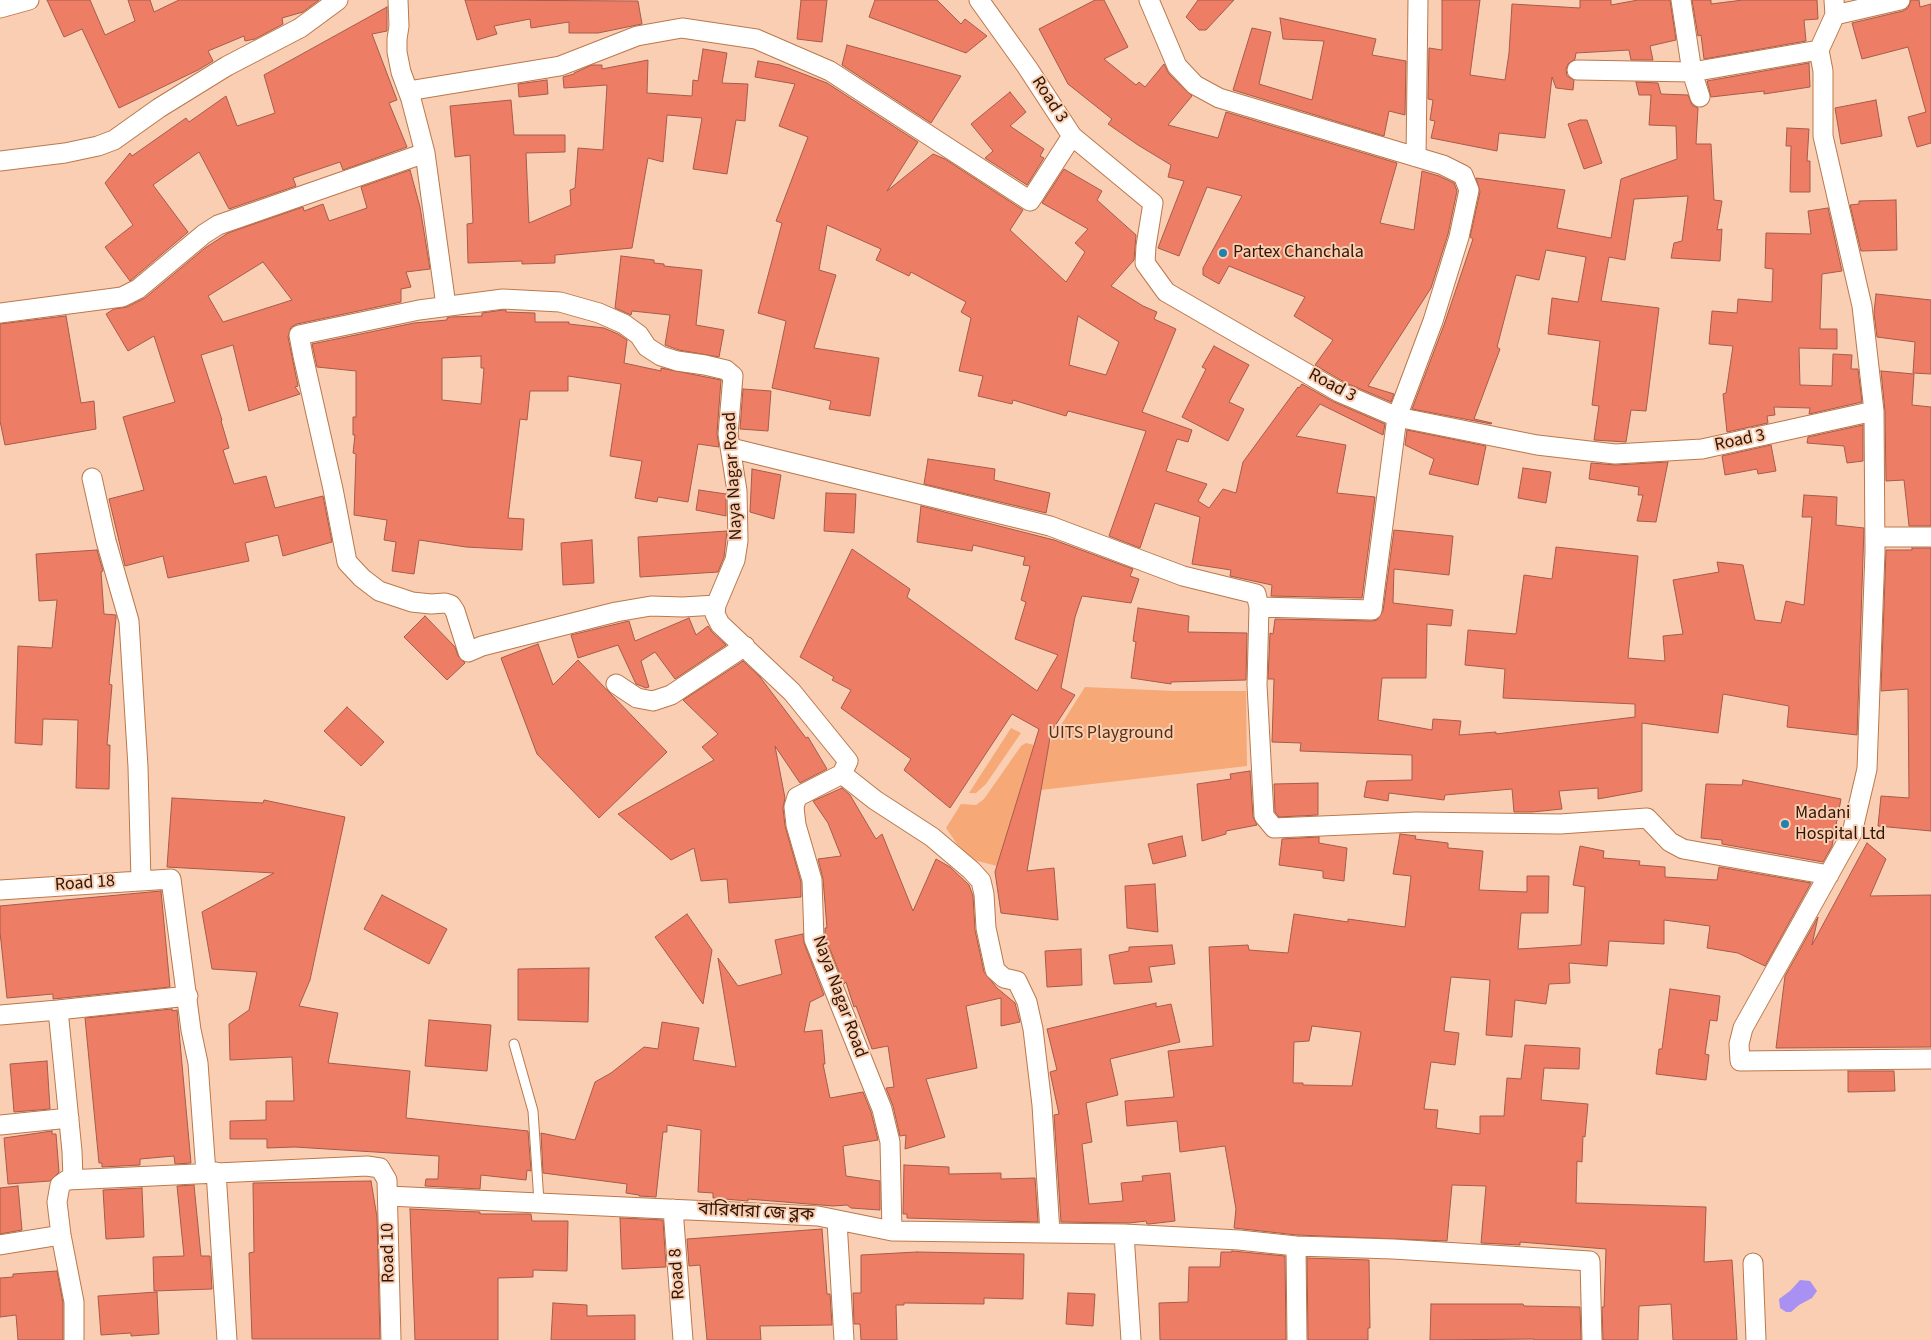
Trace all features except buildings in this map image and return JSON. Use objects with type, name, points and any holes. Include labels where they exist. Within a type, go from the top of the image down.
[{"type":"street","points":[[0,8],[29,0]]},
{"type":"street","points":[[0,161],[65,153],[98,146],[114,140],[159,108],[227,66],[300,28],[338,0]]},
{"type":"street","points":[[398,0],[397,52],[425,153],[446,306],[299,335],[347,562],[362,578],[379,591],[412,602],[445,603],[451,605],[455,611],[468,652],[482,646],[616,612],[651,606],[683,608],[716,605],[715,614],[720,624],[792,692],[848,760],[842,774],[875,800],[932,836],[981,880],[984,894],[986,928],[995,970],[1004,978],[1017,981],[1027,1002],[1033,1029],[1042,1105],[1050,1233]]},
{"type":"street","name":"Road 3","points":[[980,0],[1028,67],[1072,136],[1153,203],[1145,263],[1166,292],[1339,392],[1397,417],[1537,444],[1615,454],[1702,449],[1874,411]]},
{"type":"street","points":[[1149,0],[1177,66],[1195,85],[1219,98],[1443,165],[1463,175],[1469,190],[1459,237],[1433,321],[1397,417],[1372,610],[1259,607]]},
{"type":"street","points":[[1416,156],[1418,0]]},
{"type":"street","points":[[1681,0],[1692,72],[1700,98]]},
{"type":"street","points":[[1900,0],[1834,7],[1819,50],[1823,71],[1823,136],[1862,306],[1874,411],[1875,536],[1867,769],[1852,833],[1743,1028],[1739,1044],[1740,1061],[1931,1059]]},
{"type":"street","points":[[408,91],[560,66],[637,36],[682,28],[756,39],[830,71],[1030,201],[1072,136]]},
{"type":"street","points":[[1578,70],[1692,72],[1819,50]]},
{"type":"street","points":[[0,313],[122,297],[138,289],[204,234],[218,225],[425,153]]},
{"type":"street","name":"Naya Nagar Road","points":[[446,306],[503,299],[560,302],[599,313],[624,324],[639,335],[647,348],[661,356],[677,361],[726,370],[733,376],[728,434],[737,491],[738,541],[735,560],[716,605]]},
{"type":"street","points":[[731,448],[1050,526],[1183,576],[1256,594],[1259,607],[1257,686],[1264,816],[1274,828],[1416,822],[1560,824],[1647,818],[1670,842],[1683,849],[1829,875]]},
{"type":"street","points":[[92,478],[106,540],[129,621],[138,767],[141,880]]},
{"type":"street","points":[[1875,536],[1931,537]]},
{"type":"street","points":[[616,684],[637,698],[654,702],[671,695],[745,646]]},
{"type":"street","name":"Naya Nagar Road","points":[[842,774],[796,797],[796,825],[812,880],[814,939],[882,1110],[890,1142],[892,1231]]},
{"type":"street","name":"Road 18","points":[[0,890],[171,879],[188,996]]},
{"type":"street","points":[[0,1015],[188,996],[211,1172],[227,1340]]},
{"type":"street","points":[[58,1010],[73,1179]]},
{"type":"street","points":[[0,1125],[69,1118]]},
{"type":"street","name":"Road 10","points":[[211,1172],[367,1166],[380,1168],[384,1173],[388,1196],[391,1340]]},
{"type":"street","points":[[74,1340],[74,1302],[61,1235],[57,1202],[60,1185],[67,1180],[73,1179],[211,1172]]},
{"type":"street","name":"বারিধারা জে ব্লক","points":[[388,1196],[818,1216],[892,1231],[1124,1234],[1238,1240],[1296,1246],[1393,1249],[1590,1261],[1592,1340]]},
{"type":"street","name":"Road 8","points":[[673,1209],[683,1340]]},
{"type":"street","points":[[836,1221],[844,1340]]},
{"type":"street","points":[[1124,1234],[1131,1340]]},
{"type":"street","points":[[0,1244],[61,1235]]},
{"type":"street","points":[[1296,1246],[1297,1340]]},
{"type":"street","points":[[1753,1263],[1756,1340]]},
{"type":"lane","points":[[514,1044],[533,1111],[539,1202]]},
{"type":"green space","name":"UITS Playground","points":[[1085,687],[1174,691],[1246,691],[1247,766],[1041,790],[1049,744]]},
{"type":"green space","points":[[1011,728],[1021,733],[986,784],[976,793],[969,793]]},
{"type":"green space","points":[[1026,743],[1034,745],[997,866],[974,860],[957,844],[946,828],[961,804],[976,805],[984,799],[1021,746]]},
{"type":"shaded area","points":[[1800,1280],[1810,1281],[1817,1291],[1812,1298],[1791,1312],[1786,1312],[1780,1308],[1779,1299]]},
{"type":"place","name":"Partex Chanchala","points":[[1223,253]]},
{"type":"place","name":"Madani Hospital Ltd","points":[[1785,824]]}]
